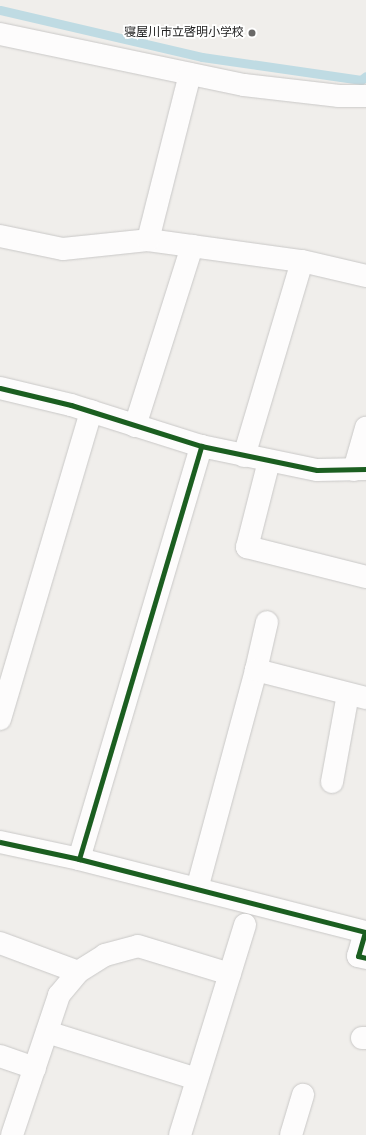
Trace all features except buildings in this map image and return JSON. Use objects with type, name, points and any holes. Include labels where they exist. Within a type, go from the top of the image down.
[{"type":"street","points":[[0,34],[244,85],[339,96],[366,96]]},
{"type":"street","points":[[148,240],[190,74]]},
{"type":"street","points":[[0,236],[63,249],[148,240],[302,261],[366,276]]},
{"type":"street","points":[[135,426],[192,246]]},
{"type":"street","points":[[244,456],[302,261]]},
{"type":"street","points":[[0,388],[92,411],[201,446],[317,470],[360,470],[366,428]]},
{"type":"street","points":[[2,709],[92,411]]},
{"type":"street","points":[[79,859],[201,446]]},
{"type":"street","points":[[269,461],[247,547],[366,577]]},
{"type":"street","points":[[197,889],[256,670],[267,622]]},
{"type":"street","points":[[256,670],[357,696],[332,782]]},
{"type":"street","points":[[0,842],[79,859],[365,932],[358,956],[366,958]]},
{"type":"street","points":[[180,1135],[245,925]]},
{"type":"street","points":[[0,943],[78,972]]},
{"type":"street","points":[[15,1134],[59,995],[78,972],[105,955],[138,946],[230,974]]},
{"type":"street","points":[[47,1032],[197,1079]]},
{"type":"street","points":[[0,1056],[35,1068]]},
{"type":"street","points":[[291,1135],[303,1095]]},
{"type":"waterway","points":[[0,10],[202,57],[361,80],[366,76]]},
{"type":"cycle path","points":[[0,388],[71,405],[201,446],[317,470],[366,469]]},
{"type":"cycle path","points":[[79,859],[201,446]]},
{"type":"cycle path","points":[[0,842],[79,859],[365,932],[358,956],[366,958]]},
{"type":"place","name":"寝屋川市立啓明小学校","points":[[252,33]]}]
